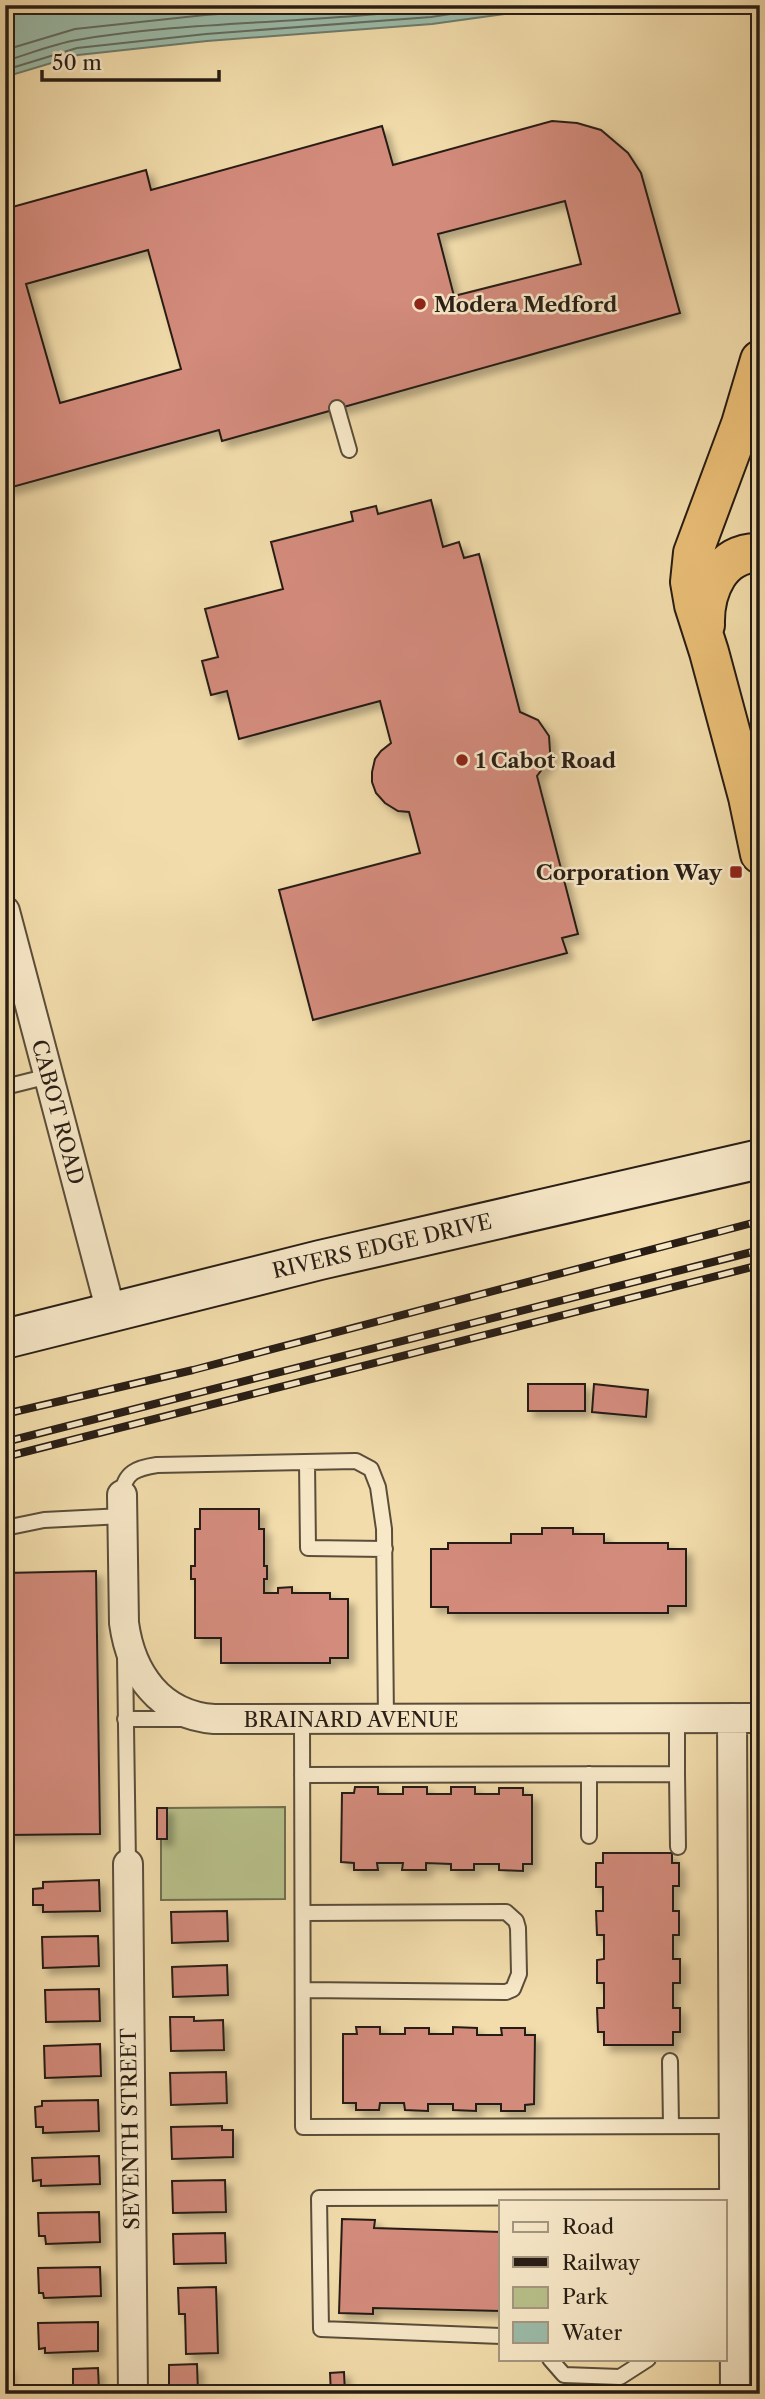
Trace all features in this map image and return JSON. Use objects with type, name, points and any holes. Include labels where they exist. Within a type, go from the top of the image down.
[{"type":"highway","points":[[760,360],[741,424],[691,560],[691,590],[754,813],[760,854]]},
{"type":"highway","points":[[709,652],[705,619],[706,600],[712,583],[721,569],[735,559],[749,553],[760,553]]},
{"type":"main road","name":"RIVERS EDGE DRIVE","points":[[5,1339],[298,1265],[760,1159]]},
{"type":"street","name":"CABOT ROAD","points":[[5,911],[111,1312]]},
{"type":"street","name":"BRAINARD AVENUE","points":[[123,1506],[124,1623],[128,1643],[135,1663],[157,1694],[184,1714],[214,1719],[746,1718]]},
{"type":"street","points":[[735,2394],[730,2344],[729,2272],[734,2197],[746,1718]]},
{"type":"street","name":"SEVENTH STREET","points":[[128,1864],[133,2394]]},
{"type":"lane","points":[[337,408],[349,450]]},
{"type":"lane","points":[[5,1087],[49,1076]]},
{"type":"lane","points":[[5,1528],[123,1506],[124,1483],[130,1474],[148,1467],[356,1461],[371,1469],[378,1487],[385,1549],[386,1718]]},
{"type":"lane","points":[[307,1462],[308,1548],[385,1549]]},
{"type":"lane","points":[[124,1623],[128,1864]]},
{"type":"lane","points":[[677,1718],[678,1847]]},
{"type":"lane","points":[[125,1719],[214,1719]]},
{"type":"lane","points":[[302,1719],[303,2127],[734,2126]]},
{"type":"lane","points":[[589,1774],[589,1836]]},
{"type":"lane","points":[[302,1775],[677,1774]]},
{"type":"lane","points":[[303,1913],[506,1912],[511,1914],[518,1928],[519,1974],[513,1989],[506,1992],[303,1990]]},
{"type":"lane","points":[[670,2061],[671,2126]]},
{"type":"lane","points":[[499,2336],[321,2329],[319,2199],[734,2197]]},
{"type":"lane","points":[[551,2360],[564,2375],[621,2377],[646,2360]]},
{"type":"green space","points":[[285,1807],[285,1899],[161,1900],[161,1839],[167,1839],[167,1808]]},
{"type":"water","points":[[5,5],[569,5],[432,24],[207,41],[78,55],[5,77]]},
{"type":"building","name":"Modera Medford","points":[[552,121],[577,123],[601,130],[628,153],[641,173],[680,313],[222,441],[219,430],[5,489],[5,209],[146,170],[151,190],[382,126],[393,165]],"holes":[[[565,201],[581,264],[454,296],[438,234]],[[148,250],[181,369],[60,403],[26,284]]]},
{"type":"building","name":"1 Cabot Road","points":[[431,500],[443,547],[459,542],[464,558],[479,554],[520,712],[538,720],[549,736],[549,760],[537,776],[578,934],[562,938],[567,953],[313,1020],[279,890],[420,853],[409,812],[398,811],[385,803],[376,793],[372,782],[375,759],[391,743],[380,701],[239,739],[227,691],[211,695],[202,661],[218,657],[205,609],[283,589],[271,542],[353,521],[351,512],[376,506],[378,514]]},
{"type":"building","points":[[528,1384],[585,1384],[585,1411],[528,1411]]},
{"type":"building","points":[[594,1384],[648,1390],[646,1417],[592,1412]]},
{"type":"building","points":[[200,1509],[259,1509],[259,1529],[264,1529],[264,1566],[267,1566],[264,1593],[278,1593],[278,1588],[292,1587],[292,1593],[330,1593],[330,1599],[348,1599],[348,1658],[330,1658],[330,1663],[221,1663],[221,1638],[195,1638],[195,1579],[191,1579],[191,1566],[195,1566],[195,1529],[200,1529]]},
{"type":"building","points":[[542,1528],[573,1528],[573,1534],[604,1534],[604,1543],[668,1543],[668,1549],[686,1549],[686,1606],[668,1606],[668,1613],[448,1613],[448,1607],[431,1607],[431,1549],[448,1549],[448,1543],[511,1543],[511,1534],[542,1534]]},
{"type":"building","points":[[96,1571],[100,1834],[5,1835],[5,1573]]},
{"type":"building","points":[[355,1787],[378,1787],[378,1794],[403,1794],[403,1787],[427,1787],[427,1794],[451,1794],[451,1787],[475,1787],[475,1794],[499,1794],[499,1788],[523,1788],[523,1795],[532,1795],[532,1864],[523,1864],[523,1871],[499,1870],[499,1864],[474,1864],[474,1870],[451,1870],[451,1864],[426,1863],[426,1870],[402,1870],[403,1863],[377,1863],[378,1870],[354,1870],[354,1863],[341,1862],[342,1793],[354,1793]]},
{"type":"building","points":[[157,1808],[167,1808],[167,1839],[157,1839]]},
{"type":"building","points":[[603,1853],[672,1853],[672,1863],[679,1863],[679,1886],[673,1886],[673,1911],[679,1911],[679,1935],[673,1935],[673,1959],[680,1959],[680,1983],[673,1983],[673,2008],[680,2008],[680,2032],[673,2032],[673,2045],[604,2045],[604,2032],[598,2032],[597,2008],[604,2008],[604,1983],[597,1983],[597,1960],[604,1959],[604,1935],[597,1935],[596,1911],[603,1911],[603,1887],[596,1887],[596,1863],[603,1863]]},
{"type":"building","points":[[99,1880],[100,1911],[43,1912],[43,1905],[33,1905],[33,1889],[43,1888],[43,1882]]},
{"type":"building","points":[[227,1911],[228,1941],[172,1943],[171,1912]]},
{"type":"building","points":[[98,1936],[99,1966],[43,1968],[42,1937]]},
{"type":"building","points":[[227,1965],[228,1995],[173,1997],[172,1967]]},
{"type":"building","points":[[99,1989],[100,2021],[46,2022],[45,1990]]},
{"type":"building","points":[[170,2017],[194,2017],[194,2021],[223,2020],[224,2050],[171,2051]]},
{"type":"building","points":[[356,2027],[380,2027],[380,2034],[405,2034],[405,2028],[429,2028],[429,2034],[453,2034],[453,2027],[477,2028],[477,2035],[502,2035],[501,2028],[525,2028],[525,2035],[535,2035],[534,2104],[525,2105],[525,2111],[501,2111],[501,2104],[476,2104],[476,2111],[453,2110],[453,2104],[428,2104],[428,2111],[405,2110],[404,2103],[380,2103],[379,2110],[356,2110],[356,2103],[343,2103],[343,2034],[357,2034]]},
{"type":"building","points":[[100,2044],[101,2076],[45,2078],[44,2046]]},
{"type":"building","points":[[226,2072],[227,2103],[171,2105],[170,2073]]},
{"type":"building","points":[[98,2100],[99,2131],[43,2133],[43,2127],[36,2127],[35,2107],[42,2106],[42,2101]]},
{"type":"building","points":[[222,2126],[222,2130],[233,2130],[233,2157],[172,2159],[171,2127]]},
{"type":"building","points":[[99,2156],[100,2184],[41,2186],[41,2180],[33,2181],[32,2158]]},
{"type":"building","points":[[225,2180],[226,2212],[173,2213],[172,2181]]},
{"type":"building","points":[[99,2212],[100,2242],[46,2244],[45,2236],[39,2236],[38,2213]]},
{"type":"building","points":[[342,2219],[375,2220],[374,2228],[499,2232],[499,2311],[373,2308],[373,2314],[339,2313]]},
{"type":"building","points":[[225,2233],[226,2263],[174,2264],[173,2234]]},
{"type":"building","points":[[100,2267],[101,2296],[44,2298],[43,2293],[39,2293],[38,2268]]},
{"type":"building","points":[[216,2287],[218,2353],[186,2354],[185,2314],[179,2314],[178,2288]]},
{"type":"building","points":[[98,2322],[98,2351],[45,2353],[45,2348],[39,2349],[38,2323]]},
{"type":"building","points":[[197,2364],[198,2393],[169,2394],[169,2365]]},
{"type":"building","points":[[8,2368],[8,2394],[5,2394],[5,2369]]},
{"type":"building","points":[[98,2368],[99,2391],[73,2392],[73,2369]]},
{"type":"building","points":[[344,2372],[345,2394],[331,2394],[330,2373]]},
{"type":"railway","points":[[5,1414],[193,1370],[760,1221]]},
{"type":"railway","points":[[5,1442],[760,1250]]},
{"type":"railway","points":[[5,1457],[760,1265]]},
{"type":"place","name":"Modera Medford","points":[[420,304]]},
{"type":"place","name":"1 Cabot Road","points":[[462,760]]},
{"type":"place","name":"Corporation Way","points":[[736,872]]}]
